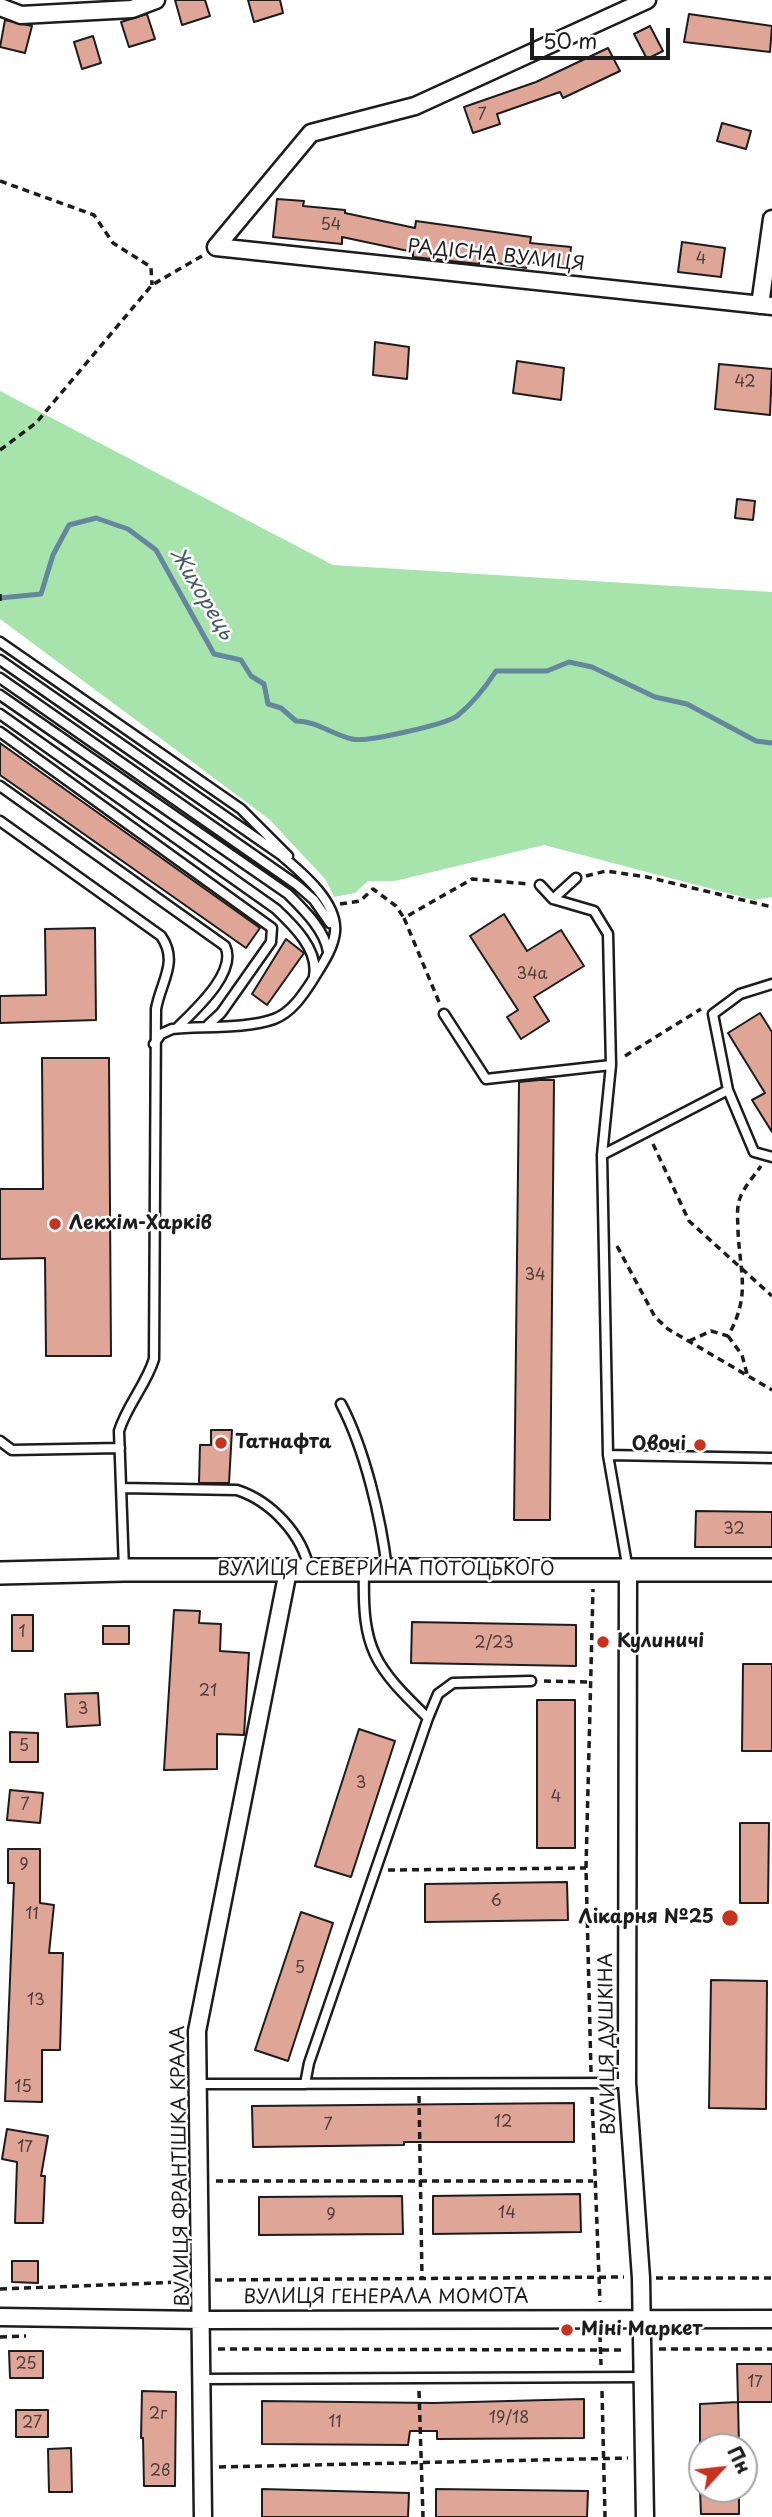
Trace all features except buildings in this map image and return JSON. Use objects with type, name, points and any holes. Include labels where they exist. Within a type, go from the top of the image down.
[{"type":"street","points":[[0,7],[20,15],[132,9],[156,0]]},
{"type":"street","points":[[216,247],[310,133],[415,106],[647,0]]},
{"type":"street","points":[[766,305],[772,219]]},
{"type":"street","name":"РАДІСНА ВУЛИЦЯ","points":[[216,247],[766,305]]},
{"type":"street","name":"ВУЛИЦЯ СЕВЕРИНА ПОТОЦЬКОГО","points":[[0,1573],[124,1570],[772,1570]]},
{"type":"street","name":"ВУЛИЦЯ ФРАНТІШКА КРАЛА","points":[[203,2517],[203,2320],[197,2031],[298,1570]]},
{"type":"street","name":"ВУЛИЦЯ ДУШКІНА","points":[[628,1570],[627,2083],[641,2278],[645,2517]]},
{"type":"street","name":"ВУЛИЦЯ ГЕНЕРАЛА МОМОТА","points":[[0,2317],[203,2320],[772,2319]]},
{"type":"lane","points":[[0,642],[241,809],[320,892],[334,920],[335,932],[328,954],[289,1010],[275,1019],[177,1028],[161,1034],[155,1044]]},
{"type":"lane","points":[[0,660],[281,855],[307,877]]},
{"type":"lane","points":[[0,678],[297,885],[314,900],[335,932]]},
{"type":"lane","points":[[0,695],[288,894],[303,909],[324,940],[328,954]]},
{"type":"lane","points":[[0,714],[276,909],[308,946],[314,961],[313,979]]},
{"type":"lane","points":[[0,732],[272,928],[271,942],[221,1013],[208,1025]]},
{"type":"lane","points":[[0,786],[225,946],[228,960],[225,970],[205,1000],[177,1028]]},
{"type":"lane","points":[[0,821],[161,936],[166,943],[171,962],[158,998],[155,1044],[154,1359],[148,1378],[124,1415],[120,1448],[124,1570]]},
{"type":"lane","points":[[554,898],[576,878]]},
{"type":"lane","points":[[540,884],[554,898],[594,911],[608,934],[611,1065],[602,1155],[608,1455],[628,1570]]},
{"type":"lane","points":[[770,1156],[754,1152],[728,1090],[713,1014],[740,994],[772,984]]},
{"type":"lane","points":[[444,1014],[486,1079],[611,1065]]},
{"type":"lane","points":[[602,1155],[728,1090]]},
{"type":"lane","points":[[341,1404],[353,1426],[384,1542],[387,1570]]},
{"type":"lane","points":[[0,1441],[12,1450],[120,1448]]},
{"type":"lane","points":[[608,1455],[772,1458]]},
{"type":"lane","points":[[122,1488],[237,1490],[247,1494],[267,1506],[287,1525],[306,1555],[298,1570]]},
{"type":"lane","points":[[364,1570],[363,1613],[371,1649],[398,1689],[428,1718]]},
{"type":"lane","points":[[305,2084],[438,1693],[453,1683],[531,1681]]},
{"type":"lane","points":[[199,2084],[627,2083]]},
{"type":"lane","points":[[203,2379],[601,2375],[642,2377]]},
{"type":"path","points":[[0,181],[94,215],[113,243],[151,267],[152,285]]},
{"type":"path","points":[[0,450],[36,423],[152,285],[216,247]]},
{"type":"path","points":[[0,594],[0,604]]},
{"type":"path","points":[[576,878],[606,871],[754,900],[772,906]]},
{"type":"path","points":[[404,918],[472,879],[540,884]]},
{"type":"path","points":[[329,905],[360,901],[373,889],[396,906],[404,918],[444,1014]]},
{"type":"path","points":[[611,1065],[703,1008]]},
{"type":"path","points":[[648,1132],[689,1221],[739,1263],[772,1296]]},
{"type":"path","points":[[728,1336],[743,1297],[737,1210],[740,1197],[770,1156]]},
{"type":"path","points":[[604,1221],[655,1317],[689,1341],[772,1390]]},
{"type":"path","points":[[689,1341],[711,1331],[728,1336],[742,1355],[747,1375]]},
{"type":"path","points":[[594,1570],[586,1868],[605,2517]]},
{"type":"path","points":[[531,1681],[591,1682]]},
{"type":"path","points":[[376,1870],[586,1868]]},
{"type":"path","points":[[419,2083],[422,2278]]},
{"type":"path","points":[[200,2180],[594,2181]]},
{"type":"path","points":[[0,2289],[142,2286],[202,2280],[772,2278]]},
{"type":"path","points":[[203,2349],[772,2349]]},
{"type":"path","points":[[419,2378],[423,2517]]},
{"type":"path","points":[[203,2468],[644,2457]]},
{"type":"green space","points":[[0,391],[333,565],[772,592],[772,897],[754,900],[544,845],[395,881],[368,881],[355,893],[334,897],[326,880],[269,819],[0,619]]},
{"type":"waterway","name":"Жихорець","points":[[0,598],[41,594],[53,555],[69,525],[96,518],[128,529],[156,550],[214,654],[241,660],[251,676],[264,684],[268,704],[281,708],[296,721],[311,723],[352,739],[406,732],[457,716],[478,695],[496,671],[547,671],[569,662],[592,667],[655,697],[687,704],[756,741],[772,743]]},
{"type":"place","name":"Лекхім-Харків","points":[[55,1224]]},
{"type":"place","name":"Татнафта","points":[[221,1443]]},
{"type":"place","name":"Овочі","points":[[700,1445]]},
{"type":"place","name":"Кулиничі","points":[[603,1642]]},
{"type":"place","name":"Лікарня №25","points":[[730,1918]]},
{"type":"place","name":"Міні Маркет","points":[[567,2330]]}]
